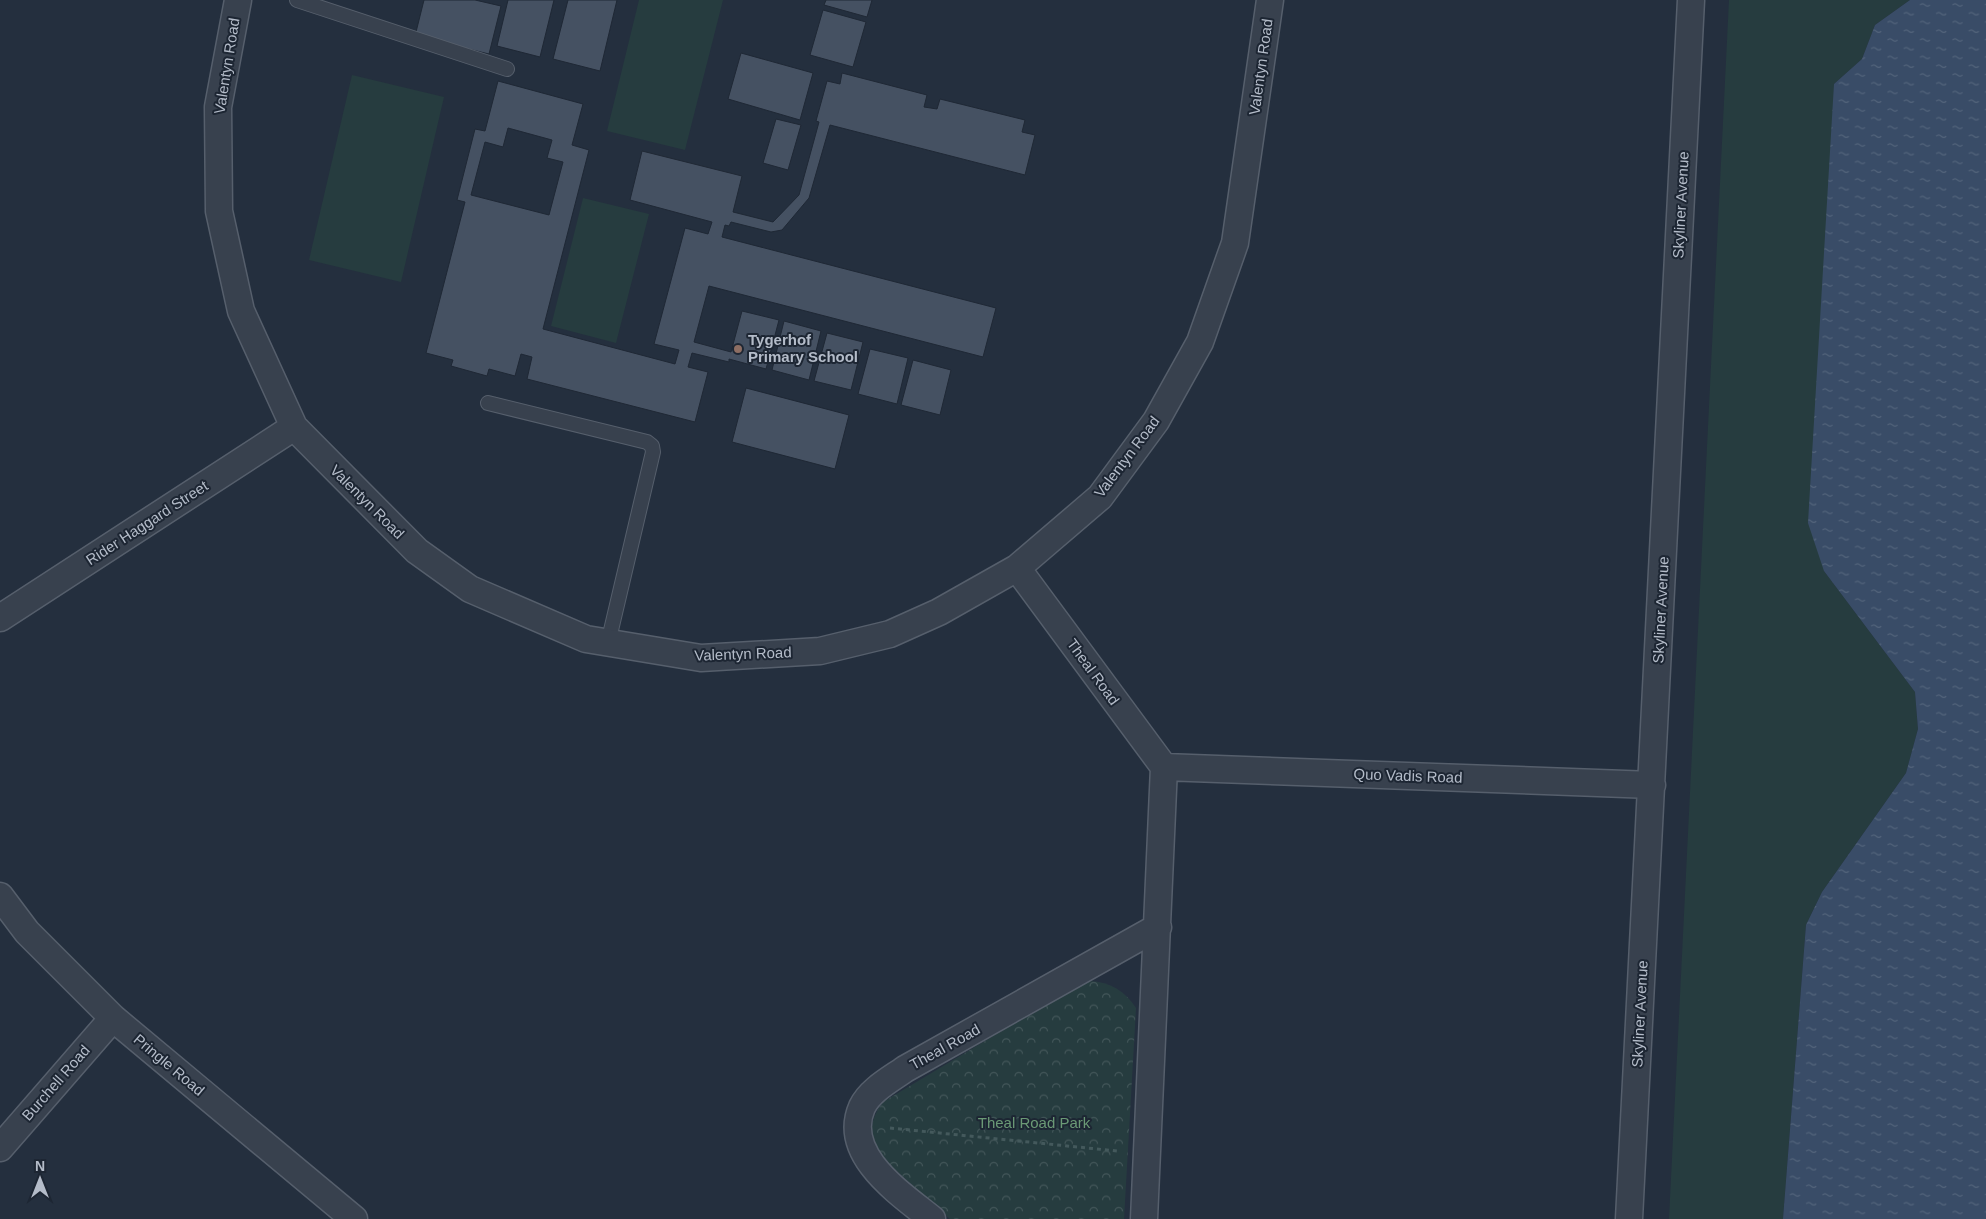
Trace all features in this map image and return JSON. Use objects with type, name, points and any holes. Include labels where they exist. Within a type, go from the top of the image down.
[{"type":"street","name":"Valentyn Road","points":[[238,0],[218,107],[219,211],[241,312],[294,427],[417,551],[470,589],[586,639],[701,658],[820,651],[890,634],[939,612],[1017,568],[1100,497],[1156,421],[1200,342],[1235,243],[1270,0]]},
{"type":"street","name":"Skyliner Avenue","points":[[1629,1219],[1691,0]]},
{"type":"street","name":"Rider Haggard Street","points":[[0,618],[294,427]]},
{"type":"street","name":"Theal Road","points":[[1017,568],[1164,768]]},
{"type":"street","name":"Quo Vadis Road","points":[[1164,768],[1652,785]]},
{"type":"street","points":[[1144,1219],[1164,768]]},
{"type":"street","name":"Pringle Road","points":[[0,896],[27,932],[113,1018],[354,1219]]},
{"type":"street","name":"Theal Road","points":[[932,1219],[896,1190],[870,1164],[860,1139],[859,1125],[862,1107],[874,1091],[905,1069],[1158,927]]},
{"type":"street","name":"Burchell Road","points":[[0,1148],[113,1018]]},
{"type":"lane","points":[[297,0],[507,69]]},
{"type":"lane","points":[[488,403],[647,442],[652,446],[653,452],[608,643]]},
{"type":"path","points":[[859,1125],[1147,1154]]},
{"type":"green space","points":[[639,0],[723,0],[685,150],[607,131]]},
{"type":"green space","points":[[1729,0],[1910,0],[1875,25],[1862,59],[1834,84],[1824,571],[1915,692],[1918,729],[1906,773],[1822,892],[1806,925],[1783,1219],[1669,1219]]},
{"type":"green space","points":[[352,75],[444,97],[401,282],[309,260]]},
{"type":"green space","points":[[583,198],[649,214],[616,343],[551,326]]},
{"type":"green space","name":"Theal Road Park","points":[[1090,981],[1104,983],[1116,988],[1136,1008],[1124,1219],[950,1219],[872,1149],[872,1124],[876,1113],[883,1102],[1075,987]]},
{"type":"water","points":[[1910,0],[1986,0],[1986,1219],[1783,1219],[1806,925],[1822,892],[1906,773],[1918,729],[1915,692],[1824,571],[1808,523],[1834,84],[1862,59],[1875,25]]},
{"type":"building","points":[[424,0],[475,0],[501,6],[489,54],[415,36]]},
{"type":"building","points":[[508,0],[554,0],[540,57],[497,46]]},
{"type":"building","points":[[568,0],[617,0],[600,71],[553,59]]},
{"type":"building","points":[[826,0],[872,0],[867,17],[824,5]]},
{"type":"building","points":[[823,10],[866,22],[853,67],[810,55]]},
{"type":"building","points":[[741,53],[813,73],[800,120],[728,99]]},
{"type":"building","points":[[842,73],[927,95],[924,107],[937,109],[940,99],[1025,120],[1022,132],[1035,135],[1025,175],[830,125],[809,198],[782,230],[771,232],[731,222],[729,226],[725,225],[722,237],[996,308],[983,357],[709,286],[694,342],[731,352],[742,311],[779,320],[766,369],[729,359],[729,362],[692,353],[688,367],[708,372],[695,422],[527,379],[532,357],[521,354],[515,376],[489,369],[487,376],[451,366],[453,360],[426,353],[465,202],[457,200],[475,129],[485,131],[498,81],[583,104],[572,145],[589,150],[543,329],[675,364],[679,350],[654,344],[685,228],[708,234],[712,222],[630,200],[642,151],[742,176],[733,212],[773,222],[799,195],[819,122],[816,121],[827,81],[840,84]],"holes":[[[508,128],[552,140],[547,158],[563,162],[549,215],[471,195],[485,142],[503,147]]]},
{"type":"building","points":[[776,119],[801,125],[788,170],[763,163]]},
{"type":"building","points":[[784,321],[821,331],[809,380],[772,370]]},
{"type":"building","points":[[827,333],[863,342],[851,390],[814,381]]},
{"type":"building","points":[[870,349],[908,358],[897,404],[858,394]]},
{"type":"building","points":[[913,360],[951,370],[940,415],[901,405]]},
{"type":"building","points":[[746,388],[849,415],[835,469],[732,442]]},
{"type":"place","name":"Tygerhof Primary School","points":[[738,349]]}]
